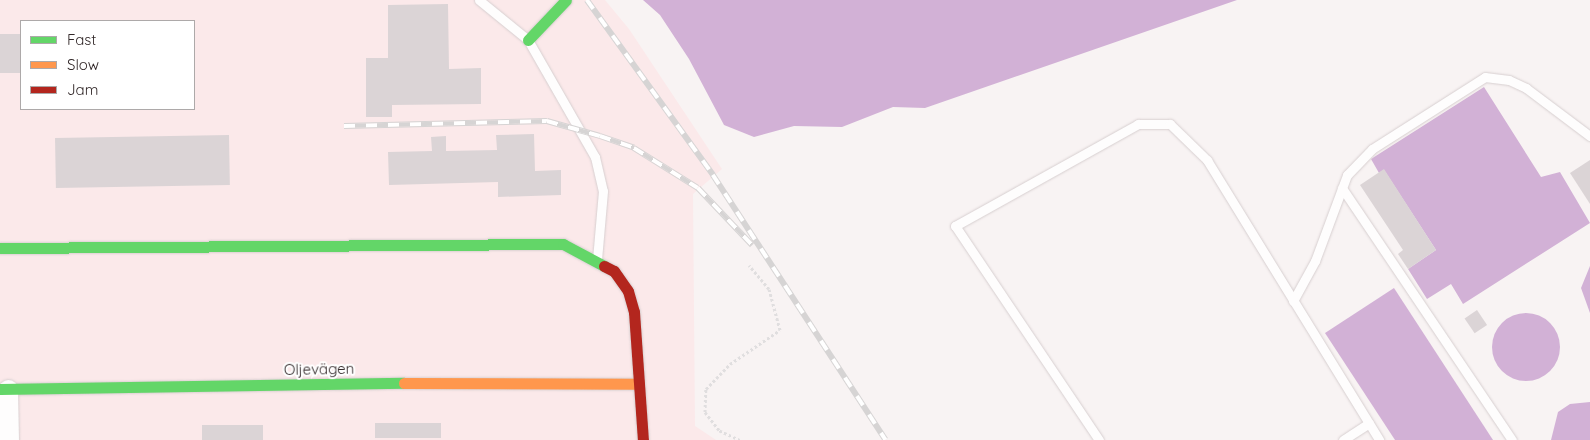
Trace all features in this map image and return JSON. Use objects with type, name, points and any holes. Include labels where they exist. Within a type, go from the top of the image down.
[{"type":"street","points":[[528,40],[566,0]]},
{"type":"street","points":[[0,248],[563,244],[597,260],[614,271],[628,291],[634,312],[643,440]]},
{"type":"street","name":"Oljevägen","points":[[4,389],[538,381],[639,384]]},
{"type":"street","points":[[4,389],[9,440]]},
{"type":"lane","points":[[479,0],[528,40],[595,157],[602,190],[597,260]]},
{"type":"lane","points":[[1293,301],[1316,261],[1347,175],[1372,149],[1486,77],[1509,80],[1526,88],[1590,136]]},
{"type":"lane","points":[[1099,440],[956,226],[1138,124],[1170,124],[1207,160],[1379,440]]},
{"type":"lane","points":[[1342,188],[1512,440]]},
{"type":"lane","points":[[1343,440],[1369,423]]},
{"type":"path","points":[[740,440],[719,430],[705,412],[706,389],[730,364],[780,330],[769,289],[749,265]]},
{"type":"shaded area","points":[[0,0],[605,0],[629,29],[722,169],[693,194],[695,426],[716,440],[0,440]]},
{"type":"shaded area","points":[[643,0],[1237,0],[925,108],[893,107],[842,127],[794,126],[754,137],[724,125],[689,59],[660,15]]},
{"type":"shaded area","points":[[1484,87],[1541,177],[1560,172],[1590,223],[1463,304],[1451,284],[1427,299],[1408,269],[1436,250],[1384,170],[1379,173],[1371,159]]},
{"type":"shaded area","points":[[1590,266],[1590,313],[1581,288]]},
{"type":"shaded area","points":[[1394,288],[1493,440],[1395,440],[1325,333]]},
{"type":"shaded area","points":[[1519,313],[1533,313],[1545,318],[1555,328],[1560,340],[1560,354],[1555,366],[1545,376],[1533,381],[1519,381],[1507,376],[1497,366],[1492,354],[1492,340],[1497,328],[1507,318]]},
{"type":"shaded area","points":[[1590,402],[1590,440],[1551,440],[1558,412],[1570,404]]},
{"type":"building","points":[[448,4],[449,69],[481,68],[481,104],[392,105],[392,117],[366,117],[366,58],[388,58],[388,5]]},
{"type":"building","points":[[0,34],[20,34],[20,73],[0,73]]},
{"type":"building","points":[[534,134],[535,171],[561,170],[561,195],[498,197],[498,182],[389,185],[388,152],[432,151],[431,137],[446,136],[446,151],[497,150],[496,135]]},
{"type":"building","points":[[229,135],[230,185],[56,188],[55,138]]},
{"type":"building","points":[[1590,160],[1590,204],[1570,173]]},
{"type":"building","points":[[1384,169],[1436,250],[1408,269],[1398,254],[1403,250],[1360,185]]},
{"type":"building","points":[[1477,310],[1487,325],[1475,333],[1465,318]]},
{"type":"building","points":[[375,423],[441,423],[441,438],[375,438]]},
{"type":"building","points":[[202,425],[263,425],[263,440],[202,440]]},
{"type":"railway","points":[[587,0],[713,175],[886,440]]},
{"type":"railway","points":[[344,126],[547,121],[600,136],[634,148],[698,188],[752,245]]},
{"type":"traffic: fast","points":[[528,40],[566,0]]},
{"type":"traffic: fast","points":[[0,248],[563,244],[604,266]]},
{"type":"traffic: fast","points":[[0,389],[404,383]]},
{"type":"traffic: slow","points":[[404,383],[639,384]]},
{"type":"traffic: jam","points":[[604,266],[614,271],[628,291],[634,312],[643,440]]}]
